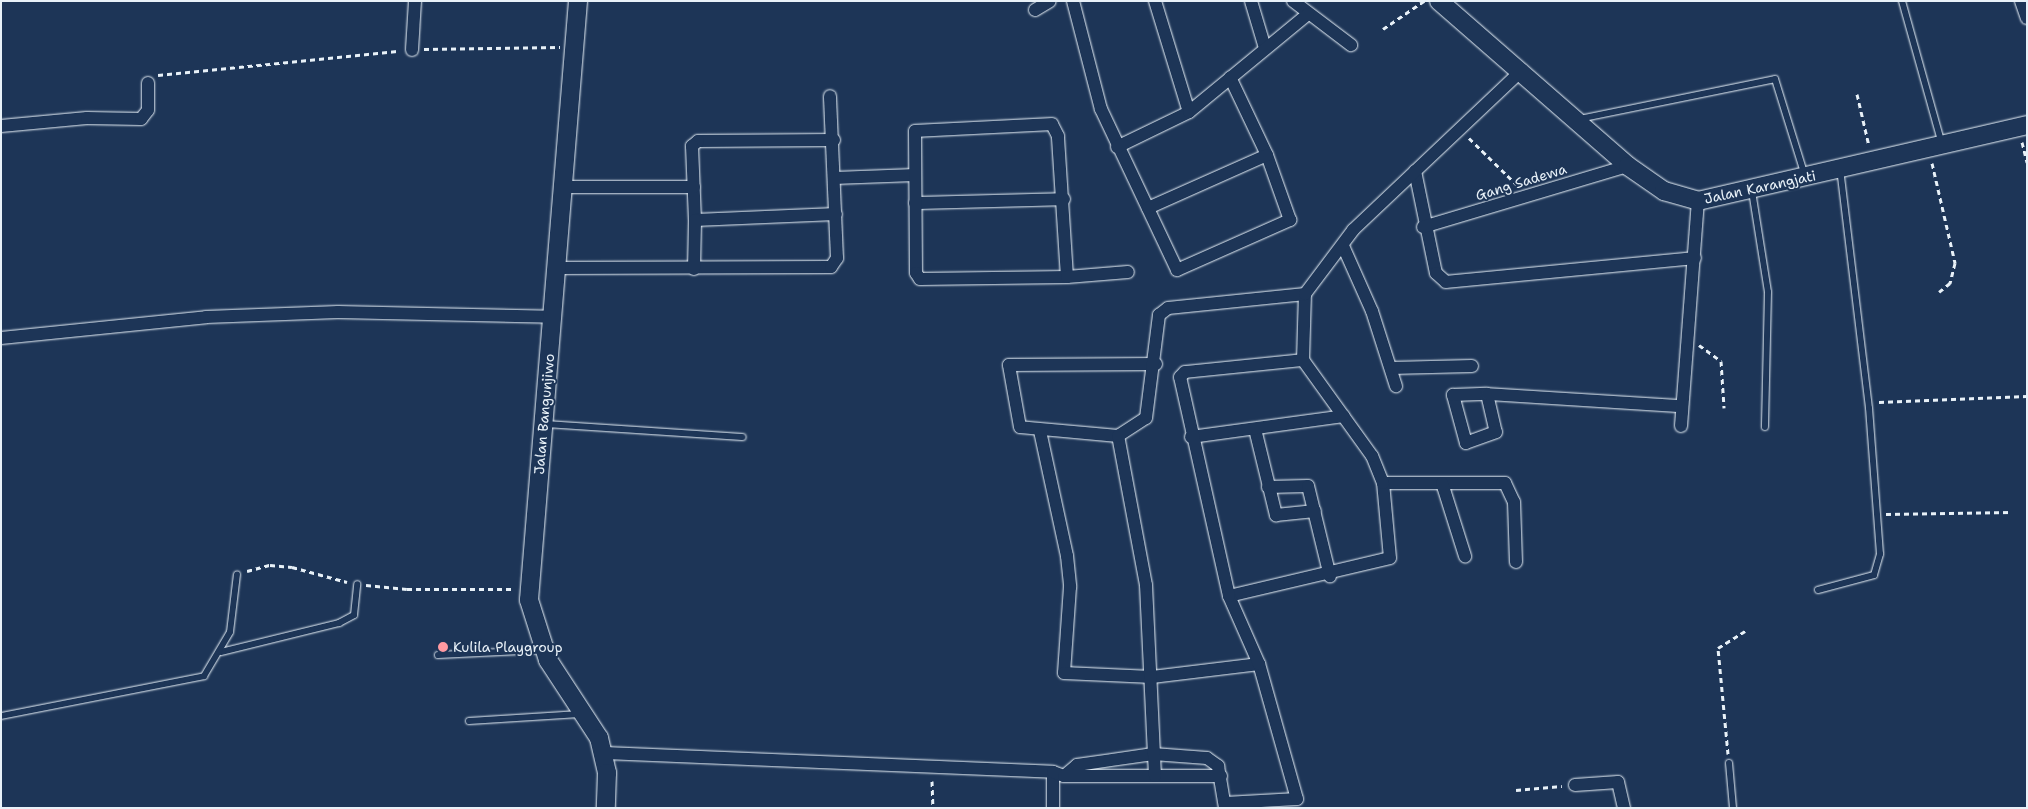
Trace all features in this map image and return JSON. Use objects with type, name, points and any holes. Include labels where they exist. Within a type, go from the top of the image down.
[{"type":"main road","name":"Jalan Bangunjiwo","points":[[578,1],[530,588],[534,623],[544,649],[585,714],[605,753],[606,808]]},
{"type":"main road","name":"Jalan Karangjati","points":[[1439,1],[1522,70],[1572,120],[1628,166],[1664,191],[1698,201],[1752,191],[2027,125]]},
{"type":"street","points":[[412,50],[415,1]]},
{"type":"street","points":[[1035,10],[1050,1]]},
{"type":"street","points":[[1073,1],[1101,110],[1148,208],[1173,267],[1182,270],[1290,220],[1267,155],[1230,77]]},
{"type":"street","points":[[1155,1],[1189,112]]},
{"type":"street","points":[[1252,1],[1265,48]]},
{"type":"street","points":[[1293,1],[1351,45]]},
{"type":"street","points":[[2021,1],[2027,18]]},
{"type":"street","points":[[1117,146],[1189,112],[1308,14]]},
{"type":"street","points":[[1229,596],[1330,576],[1390,558],[1383,483],[1372,456],[1303,360],[1305,294],[1343,246],[1352,230],[1522,70]]},
{"type":"street","points":[[1,126],[88,118],[142,119],[148,110],[148,83]]},
{"type":"street","points":[[556,268],[694,269],[831,267],[837,258],[834,140],[830,96]]},
{"type":"street","points":[[1067,277],[1064,199],[1058,136],[1048,122],[914,131],[916,272],[923,281],[1067,277],[1128,272]]},
{"type":"street","points":[[694,269],[695,220],[692,146],[698,141],[834,140]]},
{"type":"street","points":[[1148,208],[1267,155]]},
{"type":"street","name":"Gang Sadewa","points":[[1423,227],[1628,166]]},
{"type":"street","points":[[1415,171],[1423,227],[1436,273],[1446,282],[1695,258]]},
{"type":"street","points":[[834,178],[915,175]]},
{"type":"street","points":[[563,187],[694,187]]},
{"type":"street","points":[[915,203],[1064,199]]},
{"type":"street","points":[[1681,426],[1680,406],[1689,341],[1698,201]]},
{"type":"street","points":[[695,220],[836,214]]},
{"type":"street","points":[[1343,246],[1391,368],[1396,386]]},
{"type":"street","points":[[1156,364],[1010,363],[1020,427],[1040,431],[1118,436],[1146,418],[1156,364],[1159,315],[1168,308],[1305,294]]},
{"type":"street","points":[[1,338],[244,315],[338,312],[552,317]]},
{"type":"street","points":[[1058,774],[1077,765],[1153,754],[1208,758],[1215,762],[1220,776],[1225,805],[1298,803],[1259,664],[1229,596],[1191,437],[1182,374],[1303,360]]},
{"type":"street","points":[[1391,368],[1472,366]]},
{"type":"street","points":[[1487,394],[1680,406]]},
{"type":"street","points":[[1191,437],[1344,416]]},
{"type":"street","points":[[1255,428],[1276,514],[1315,511]]},
{"type":"street","points":[[1040,431],[1067,556],[1070,587],[1064,673],[1152,678],[1259,664]]},
{"type":"street","points":[[1118,436],[1146,585],[1152,678],[1155,776]]},
{"type":"street","points":[[1383,483],[1499,482],[1510,488],[1516,562]]},
{"type":"street","points":[[1442,483],[1465,556]]},
{"type":"street","points":[[1268,487],[1305,484],[1315,511],[1330,576]]},
{"type":"street","points":[[605,753],[932,770],[1220,776]]},
{"type":"street","points":[[1053,808],[1058,774]]},
{"type":"street","points":[[1576,785],[1618,782],[1624,808]]},
{"type":"lane","points":[[1902,1],[1936,147]]},
{"type":"lane","points":[[1572,120],[1775,79],[1805,178]]},
{"type":"lane","points":[[1818,590],[1874,575],[1880,554],[1868,402],[1840,170]]},
{"type":"lane","points":[[1752,191],[1768,292],[1765,427]]},
{"type":"lane","points":[[543,424],[743,437]]},
{"type":"lane","points":[[1,716],[195,682],[221,652],[230,632],[237,574]]},
{"type":"lane","points":[[221,652],[339,623],[354,614],[357,584]]},
{"type":"lane","points":[[438,655],[544,649]]},
{"type":"lane","points":[[469,721],[585,714]]},
{"type":"lane","points":[[1729,763],[1733,808]]},
{"type":"path","points":[[1384,29],[1424,1]]},
{"type":"path","points":[[148,83],[154,76],[412,50],[574,47]]},
{"type":"path","points":[[1858,94],[1873,161]]},
{"type":"path","points":[[1460,128],[1528,196]]},
{"type":"path","points":[[1936,147],[1955,263],[1950,284],[1939,292]]},
{"type":"path","points":[[1689,341],[1710,350],[1721,362],[1724,408]]},
{"type":"path","points":[[1868,402],[2027,396]]},
{"type":"path","points":[[1878,514],[2012,512]]},
{"type":"path","points":[[237,574],[285,566],[357,584],[406,589],[530,588]]},
{"type":"path","points":[[1729,763],[1718,648],[1744,631]]},
{"type":"path","points":[[932,770],[933,808]]},
{"type":"path","points":[[1516,790],[1576,785]]},
{"type":"place","name":"Kulila Playgroup","points":[[443,647]]}]
